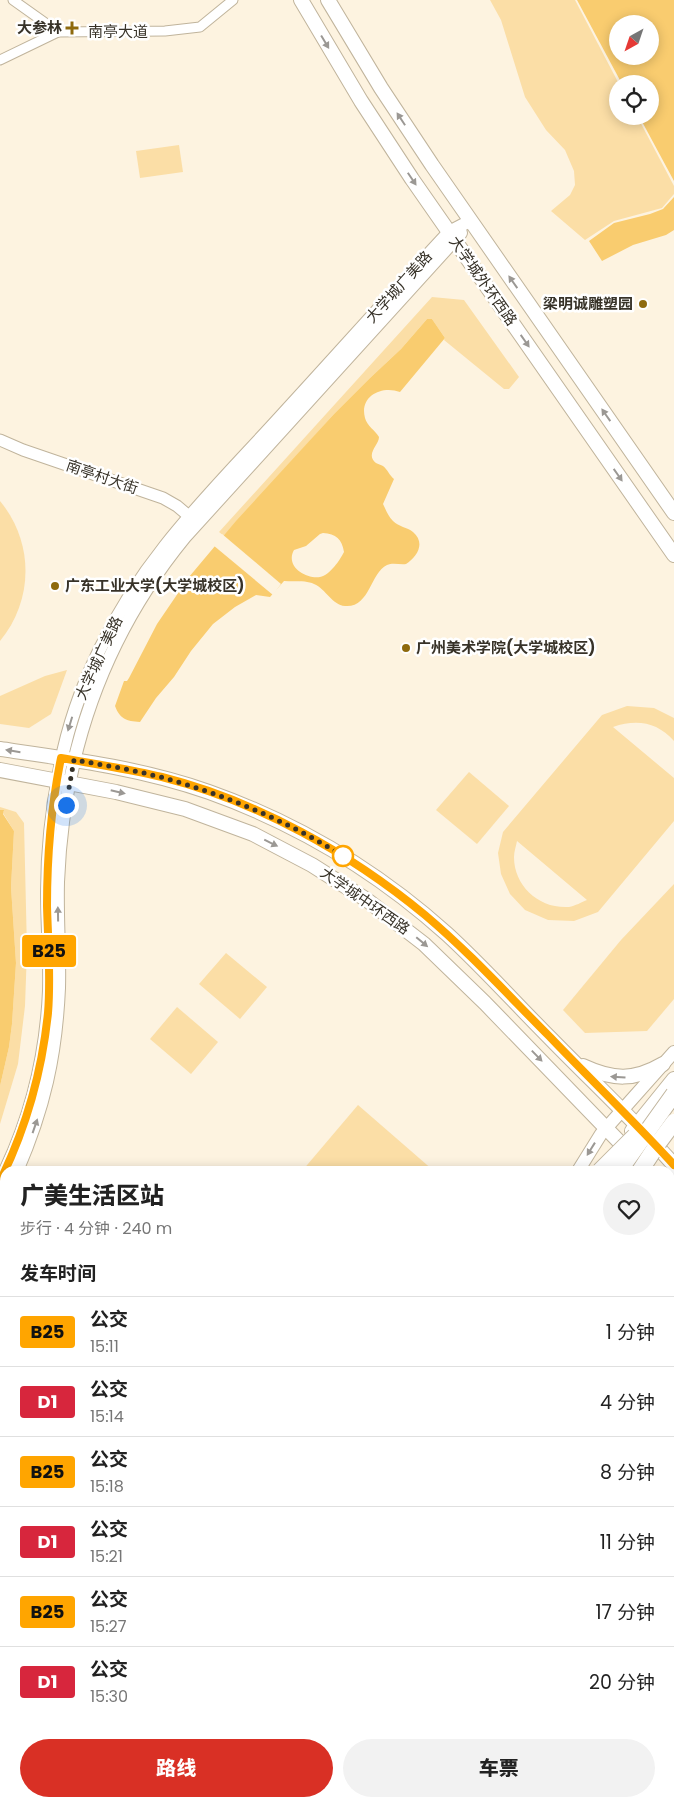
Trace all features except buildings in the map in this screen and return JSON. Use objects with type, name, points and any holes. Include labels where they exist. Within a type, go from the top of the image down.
[{"type":"highway","points":[[622,1166],[674,1094]]},
{"type":"highway","points":[[604,1166],[660,1112]]},
{"type":"highway","points":[[644,1166],[674,1122]]},
{"type":"main road","name":"大学城外环西路","points":[[301,0],[361,101],[437,216],[674,555]]},
{"type":"main road","name":"大学城外环西路","points":[[328,0],[381,88],[470,221],[674,513]]},
{"type":"main road","points":[[437,216],[444,221],[456,218],[459,210],[458,202]]},
{"type":"main road","points":[[437,216],[438,232],[433,256],[454,256],[470,262]]},
{"type":"main road","name":"大学城广美路","points":[[10,1166],[34,1091],[45,1034],[49,990],[48,863],[68,759],[90,701],[121,632],[140,599],[194,520],[433,256],[470,221]]},
{"type":"main road","name":"大学城中环西路","points":[[0,748],[117,767],[210,792],[274,819],[327,846],[390,889],[446,933],[637,1124],[674,1165]]},
{"type":"main road","name":"大学城中环西路","points":[[0,770],[162,803],[208,816],[260,838],[324,873],[400,924],[424,944],[485,1003],[606,1128],[639,1166]]},
{"type":"main road","points":[[581,1166],[606,1128],[674,1052]]},
{"type":"main road","points":[[574,1062],[602,1074],[622,1077],[646,1073],[663,1064]]},
{"type":"main road","points":[[604,1166],[674,1080]]},
{"type":"main road","points":[[644,1166],[657,1146],[674,1134]]},
{"type":"street","points":[[13,0],[58,32]]},
{"type":"street","name":"南亭大道","points":[[0,60],[58,32],[165,31],[200,27],[233,0]]},
{"type":"street","name":"南亭村大街","points":[[0,440],[23,450],[163,498],[177,506],[194,520]]},
{"type":"shaded area","points":[[490,0],[575,0],[614,75],[609,75],[609,125],[642,125],[674,186],[674,194],[662,208],[614,221],[585,240],[551,211],[570,195],[575,185],[574,171],[565,150],[546,130],[525,97],[501,20]]},
{"type":"shaded area","points":[[577,0],[674,0],[674,181],[644,125],[659,125],[659,75],[617,75],[612,65],[659,65],[659,15],[609,15],[609,60]]},
{"type":"shaded area","points":[[179,145],[183,172],[140,178],[136,151]]},
{"type":"shaded area","points":[[674,197],[674,230],[666,235],[633,245],[602,261],[589,241],[614,223],[663,209]]},
{"type":"shaded area","points":[[432,297],[464,300],[519,377],[509,389],[504,389],[444,340],[445,338],[432,319],[427,319],[401,349],[334,414],[224,536],[219,532]]},
{"type":"shaded area","points":[[427,319],[432,319],[445,338],[400,392],[393,390],[379,391],[369,398],[364,410],[366,421],[379,437],[372,453],[373,460],[383,466],[394,479],[383,504],[393,521],[411,530],[417,536],[419,550],[414,558],[406,564],[389,564],[381,569],[365,596],[360,602],[353,605],[340,605],[318,586],[303,582],[284,581],[270,597],[256,595],[235,607],[213,624],[191,651],[140,722],[121,717],[115,706],[124,681],[127,681],[129,678],[157,624],[189,577],[236,521],[334,414],[401,349]],"holes":[[[320,534],[328,534],[338,538],[342,544],[344,552],[340,559],[324,576],[314,577],[303,574],[294,566],[292,561],[294,550],[306,546]]]},
{"type":"shaded area","points":[[0,501],[11,517],[19,534],[26,571],[19,608],[11,625],[0,641]]},
{"type":"shaded area","points":[[67,670],[51,714],[29,728],[0,724],[0,696],[45,676]]},
{"type":"shaded area","points":[[627,706],[654,708],[674,718],[674,741],[661,730],[646,724],[630,723],[613,727],[674,778],[674,821],[598,912],[574,921],[548,920],[525,910],[510,894],[501,874],[498,853],[503,832],[602,715]],"holes":[[[517,841],[587,900],[569,907],[558,907],[538,900],[530,894],[523,886],[515,868],[514,855]]]},
{"type":"shaded area","points":[[469,772],[509,806],[477,844],[436,810]]},
{"type":"shaded area","points":[[0,807],[16,812],[24,823],[27,950],[25,1006],[18,1064],[0,1124],[0,1086],[12,1024],[16,963],[11,887],[14,831],[3,813],[4,811],[0,810]]},
{"type":"shaded area","points":[[0,810],[4,810],[3,814],[14,831],[11,887],[16,963],[12,1024],[0,1086]]},
{"type":"shaded area","points":[[674,884],[674,999],[647,1031],[585,1033],[563,1010],[621,940]]},
{"type":"shaded area","points":[[226,953],[267,987],[240,1019],[199,984]]},
{"type":"shaded area","points":[[177,1007],[218,1042],[191,1074],[150,1039]]},
{"type":"shaded area","points":[[358,1105],[428,1166],[306,1166]]},
{"type":"pier","points":[[222,534],[281,584],[273,595],[213,545]]},
{"type":"bus line","name":"B25","points":[[7,1166],[21,1132],[34,1091],[42,1056],[48,1012],[48,863],[54,802],[61,758],[117,767],[210,792],[307,835],[352,861],[398,894],[446,933],[637,1124],[674,1165]]},
{"type":"place","name":"大参林","points":[[72,28]]},
{"type":"place","name":"梁明诚雕塑园","points":[[643,304]]},
{"type":"place","name":"广东工业大学(大学城校区)","points":[[55,586]]},
{"type":"place","name":"广州美术学院(大学城校区)","points":[[406,648]]},
{"type":"route","points":[[66,805],[74,760],[117,767],[210,792],[294,829],[343,856]]}]
